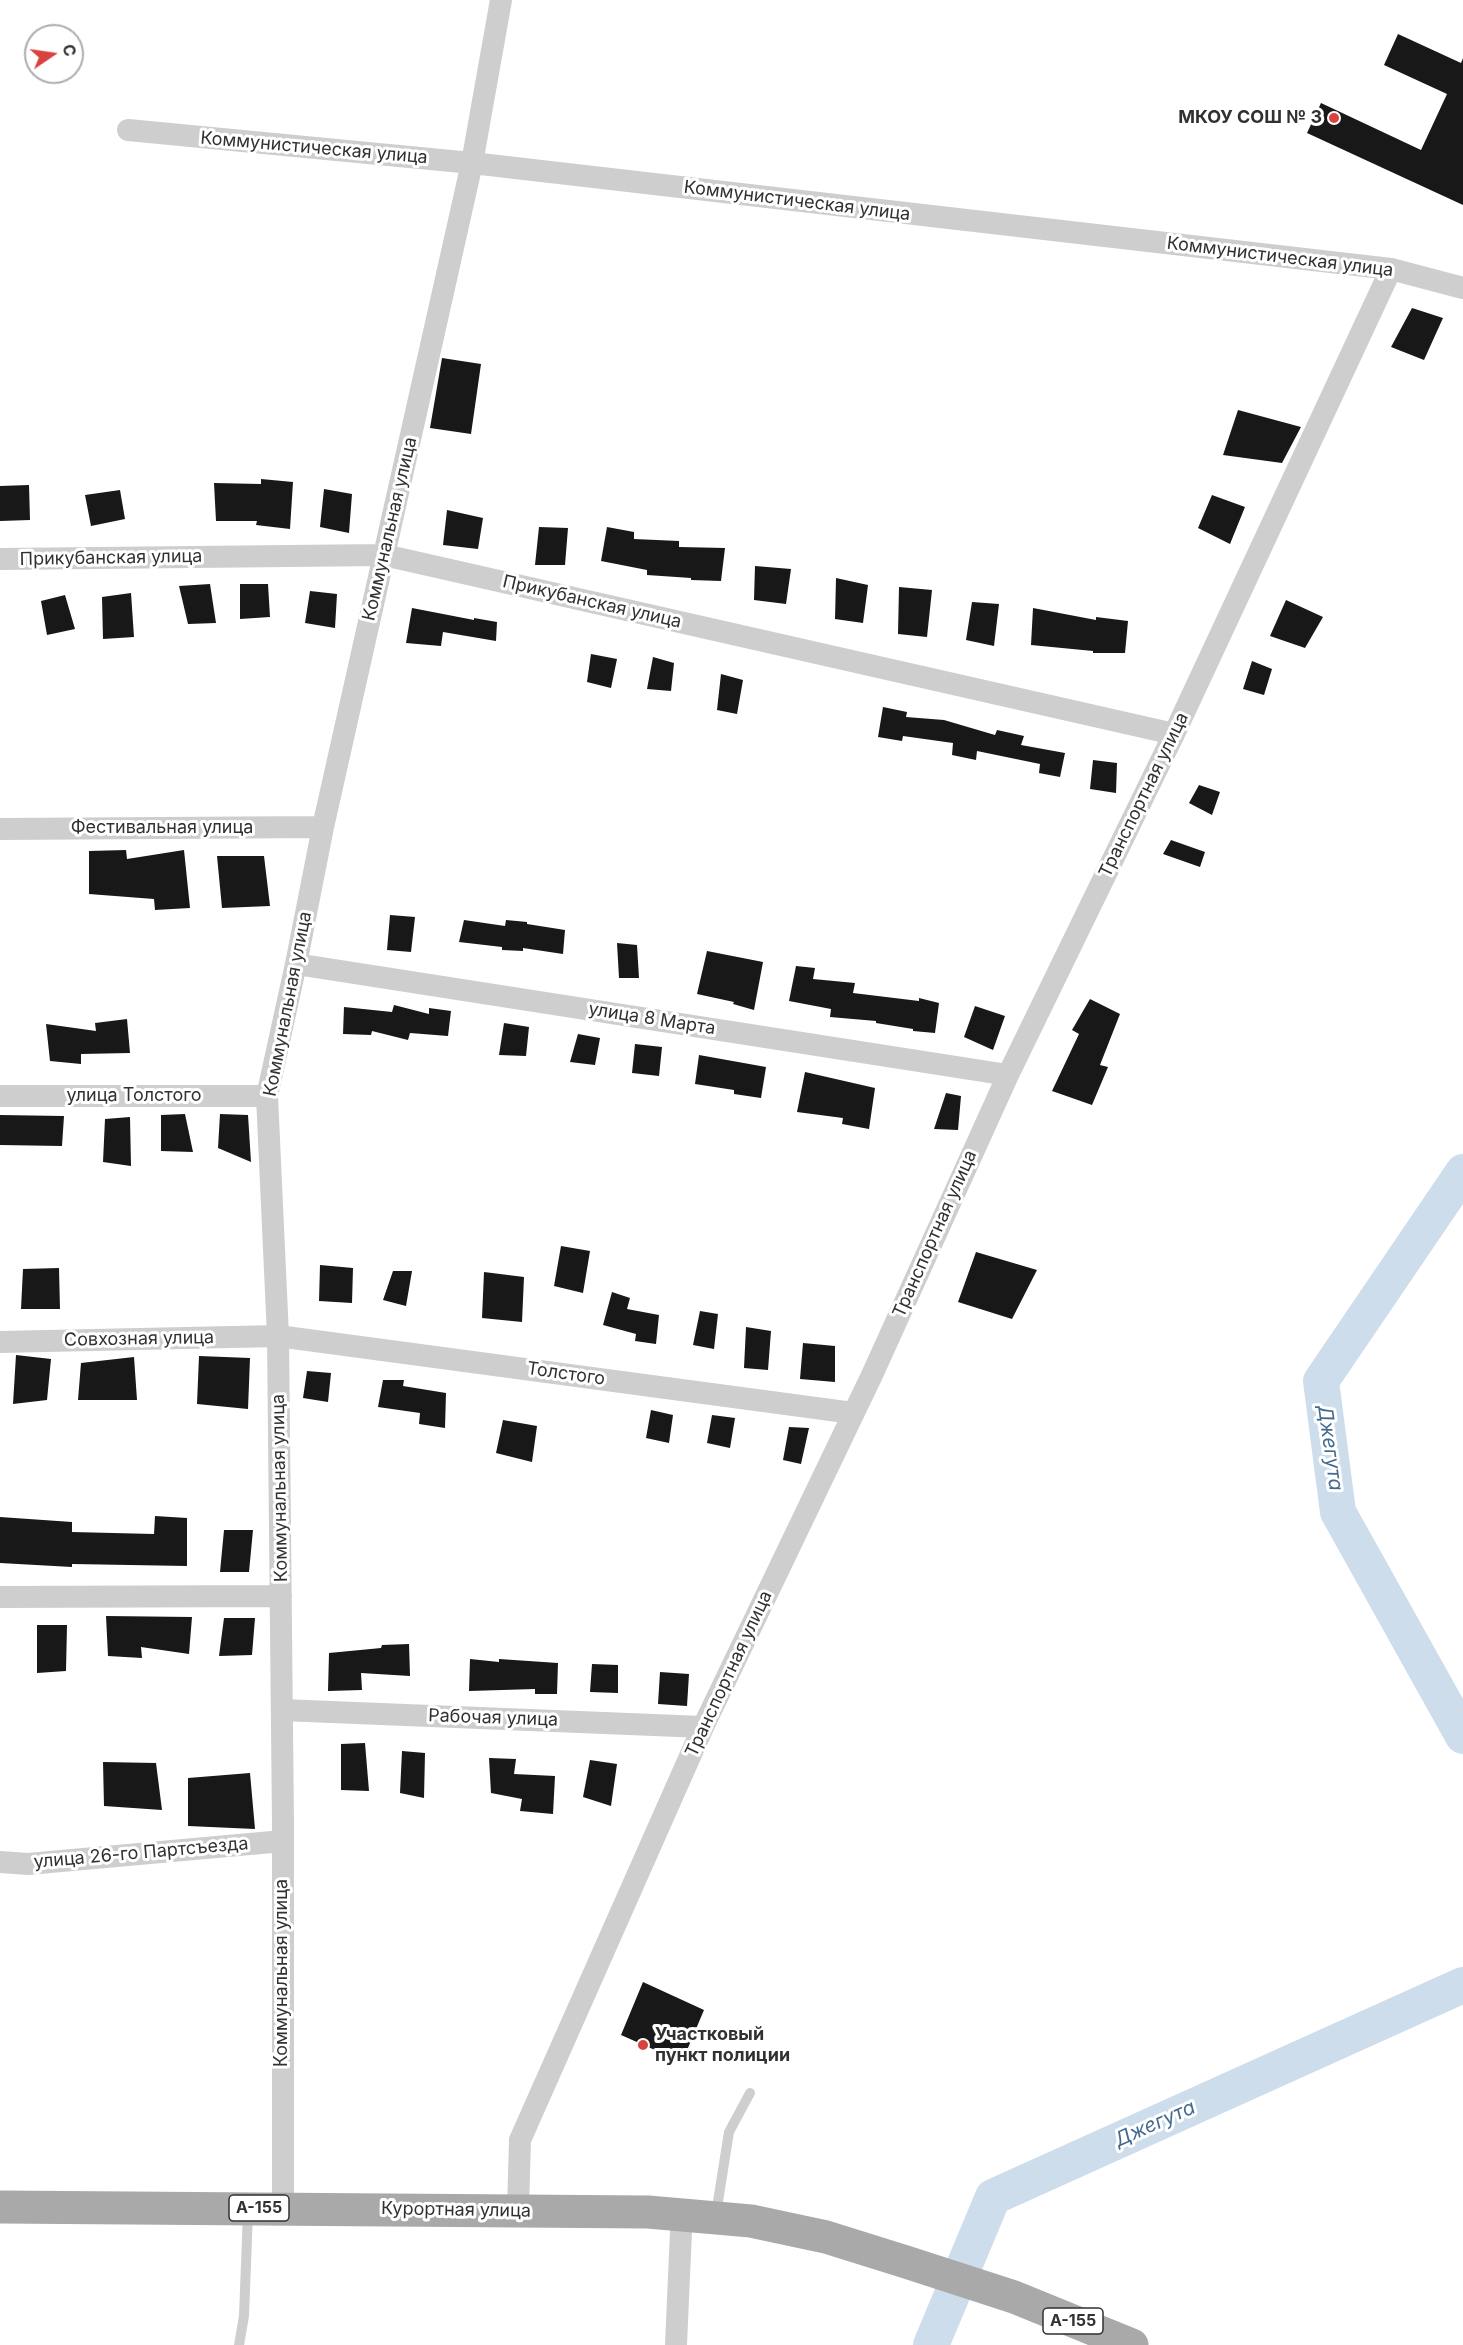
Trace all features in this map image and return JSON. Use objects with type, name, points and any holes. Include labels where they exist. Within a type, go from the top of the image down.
[{"type":"main road","name":"Курортная улица","points":[[0,2207],[518,2210],[700,2216],[751,2221],[826,2237],[1014,2297],[1132,2345]]},
{"type":"street","name":"Коммунальная улица","points":[[283,2208],[283,1841],[278,1336],[267,1096],[323,827],[472,164],[501,0]]},
{"type":"street","name":"Коммунистическая улица","points":[[128,130],[472,164],[1391,269],[1463,288]]},
{"type":"street","name":"Транспортная улица","points":[[518,2210],[520,2140],[703,1727],[853,1413],[1008,1074],[1174,734],[1391,269]]},
{"type":"street","name":"Прикубанская улица","points":[[0,559],[384,555],[1174,734]]},
{"type":"street","name":"Фестивальная улица","points":[[0,829],[323,827]]},
{"type":"street","name":"улица 8 Марта","points":[[296,964],[1008,1074]]},
{"type":"street","name":"улица Толстого","points":[[0,1096],[267,1096]]},
{"type":"street","name":"Толстого","points":[[278,1336],[853,1413]]},
{"type":"street","name":"Совхозная улица","points":[[0,1342],[278,1336]]},
{"type":"street","points":[[0,1597],[281,1596]]},
{"type":"street","name":"Рабочая улица","points":[[282,1710],[703,1727]]},
{"type":"street","name":"улица 26-го Партсъезда","points":[[0,1862],[28,1864],[283,1841]]},
{"type":"street","points":[[676,2345],[681,2231],[700,2216]]},
{"type":"lane","points":[[700,2216],[729,2132],[750,2093]]},
{"type":"lane","points":[[239,2345],[244,2316],[248,2208]]},
{"type":"building","name":"МКОУ СОШ № 3","points":[[1398,34],[1461,63],[1463,58],[1463,205],[1307,133],[1321,103],[1421,150],[1447,94],[1384,65]]},
{"type":"building","points":[[1412,308],[1443,318],[1424,360],[1391,347]]},
{"type":"building","points":[[442,358],[481,364],[471,434],[430,428]]},
{"type":"building","points":[[1238,410],[1301,427],[1282,463],[1223,455]]},
{"type":"building","points":[[261,479],[293,482],[290,529],[256,525],[257,521],[216,521],[214,483],[261,484]]},
{"type":"building","points":[[29,485],[30,520],[0,521],[0,486]]},
{"type":"building","points":[[324,489],[352,494],[349,533],[320,527]]},
{"type":"building","points":[[120,490],[125,519],[91,526],[85,495]]},
{"type":"building","points":[[1212,495],[1245,507],[1230,544],[1198,528]]},
{"type":"building","points":[[447,510],[483,518],[478,549],[443,545]]},
{"type":"building","points":[[539,527],[568,528],[565,565],[535,565]]},
{"type":"building","points":[[607,527],[634,532],[634,539],[679,541],[679,547],[725,548],[721,581],[647,575],[647,570],[601,561]]},
{"type":"building","points":[[755,566],[791,569],[786,604],[754,600]]},
{"type":"building","points":[[836,578],[868,585],[863,623],[835,619]]},
{"type":"building","points":[[210,584],[216,623],[188,624],[179,586]]},
{"type":"building","points":[[240,584],[268,584],[270,617],[240,619]]},
{"type":"building","points":[[899,587],[932,590],[927,637],[898,634]]},
{"type":"building","points":[[310,591],[337,594],[335,628],[305,623]]},
{"type":"building","points":[[131,593],[134,637],[103,639],[102,597]]},
{"type":"building","points":[[65,595],[75,629],[47,635],[41,601]]},
{"type":"building","points":[[1286,600],[1323,617],[1305,648],[1270,636]]},
{"type":"building","points":[[972,602],[999,604],[994,646],[966,640]]},
{"type":"building","points":[[412,608],[497,622],[496,641],[443,632],[441,646],[406,643]]},
{"type":"building","points":[[1033,608],[1096,620],[1096,617],[1128,621],[1125,653],[1093,653],[1093,651],[1031,645]]},
{"type":"building","points":[[591,654],[617,659],[611,688],[587,682]]},
{"type":"building","points":[[653,657],[674,663],[671,691],[647,689]]},
{"type":"building","points":[[1252,661],[1272,669],[1264,695],[1243,689]]},
{"type":"building","points":[[721,674],[743,680],[737,714],[717,710]]},
{"type":"building","points":[[883,707],[907,712],[906,717],[944,720],[995,735],[997,730],[1024,736],[1021,745],[1065,753],[1060,777],[1039,773],[1040,764],[977,751],[976,760],[952,755],[953,743],[903,736],[902,741],[878,737]]},
{"type":"building","points":[[1093,760],[1117,763],[1116,793],[1090,789]]},
{"type":"building","points":[[1199,785],[1220,792],[1212,815],[1189,803]]},
{"type":"building","points":[[1171,840],[1205,852],[1200,867],[1163,854]]},
{"type":"building","points":[[126,850],[127,859],[184,850],[190,908],[155,910],[154,899],[89,894],[89,851]]},
{"type":"building","points":[[217,856],[264,856],[270,906],[222,908]]},
{"type":"building","points":[[390,915],[415,917],[411,952],[387,950]]},
{"type":"building","points":[[464,920],[505,926],[506,920],[527,922],[527,924],[565,930],[563,954],[523,948],[523,951],[502,950],[502,947],[459,942]]},
{"type":"building","points":[[617,943],[637,945],[639,978],[619,978]]},
{"type":"building","points":[[707,951],[763,962],[754,1010],[733,1004],[734,1002],[697,994]]},
{"type":"building","points":[[796,966],[815,968],[813,979],[855,983],[853,993],[919,1001],[919,998],[939,1003],[935,1033],[913,1031],[913,1029],[876,1023],[876,1021],[830,1017],[831,1009],[789,1001]]},
{"type":"building","points":[[1090,999],[1120,1014],[1100,1065],[1108,1067],[1092,1105],[1052,1091],[1079,1034],[1072,1030]]},
{"type":"building","points":[[394,1005],[429,1014],[429,1008],[451,1011],[448,1036],[410,1033],[408,1040],[372,1031],[371,1035],[343,1034],[344,1007],[392,1012]]},
{"type":"building","points":[[975,1006],[1005,1016],[993,1050],[964,1037]]},
{"type":"building","points":[[127,1019],[130,1053],[81,1054],[81,1064],[50,1061],[46,1024],[96,1031],[95,1023]]},
{"type":"building","points":[[504,1023],[529,1027],[526,1056],[499,1055]]},
{"type":"building","points":[[578,1034],[600,1038],[595,1065],[570,1062]]},
{"type":"building","points":[[635,1044],[662,1047],[659,1076],[632,1073]]},
{"type":"building","points":[[699,1055],[766,1067],[761,1098],[734,1094],[734,1090],[695,1084]]},
{"type":"building","points":[[805,1072],[875,1088],[869,1129],[842,1124],[843,1118],[797,1112]]},
{"type":"building","points":[[946,1093],[961,1096],[958,1130],[934,1129]]},
{"type":"building","points":[[185,1114],[193,1152],[161,1151],[161,1115]]},
{"type":"building","points":[[220,1114],[248,1115],[251,1162],[218,1148]]},
{"type":"building","points":[[0,1115],[64,1116],[62,1146],[0,1145]]},
{"type":"building","points":[[130,1117],[131,1166],[103,1162],[105,1119]]},
{"type":"building","points":[[561,1246],[590,1251],[583,1293],[554,1286]]},
{"type":"building","points":[[976,1252],[1037,1270],[1012,1319],[958,1302]]},
{"type":"building","points":[[320,1265],[353,1268],[352,1303],[319,1301]]},
{"type":"building","points":[[59,1268],[60,1309],[21,1309],[23,1269]]},
{"type":"building","points":[[393,1271],[412,1271],[406,1306],[383,1300]]},
{"type":"building","points":[[484,1272],[524,1277],[522,1322],[482,1318]]},
{"type":"building","points":[[612,1292],[630,1298],[627,1309],[659,1315],[656,1344],[635,1341],[636,1334],[603,1325]]},
{"type":"building","points":[[700,1311],[718,1314],[714,1349],[693,1345]]},
{"type":"building","points":[[746,1327],[771,1331],[768,1370],[744,1368]]},
{"type":"building","points":[[803,1343],[835,1346],[835,1382],[800,1379]]},
{"type":"building","points":[[16,1355],[51,1359],[47,1400],[13,1404]]},
{"type":"building","points":[[199,1356],[250,1358],[248,1409],[197,1404]]},
{"type":"building","points":[[134,1357],[137,1400],[78,1400],[81,1363]]},
{"type":"building","points":[[307,1371],[331,1373],[328,1402],[303,1398]]},
{"type":"building","points":[[383,1380],[404,1380],[403,1386],[446,1393],[445,1428],[419,1424],[420,1413],[378,1407]]},
{"type":"building","points":[[651,1410],[673,1415],[669,1443],[646,1438]]},
{"type":"building","points":[[712,1415],[735,1418],[730,1448],[707,1443]]},
{"type":"building","points":[[503,1420],[537,1426],[532,1462],[496,1453]]},
{"type":"building","points":[[789,1427],[809,1428],[801,1464],[783,1460]]},
{"type":"building","points":[[155,1516],[187,1518],[187,1566],[72,1564],[72,1567],[0,1563],[0,1517],[72,1522],[72,1532],[154,1534]]},
{"type":"building","points":[[224,1530],[253,1530],[249,1572],[220,1572]]},
{"type":"building","points":[[106,1616],[192,1617],[189,1654],[141,1647],[142,1658],[108,1656]]},
{"type":"building","points":[[224,1618],[255,1618],[252,1655],[219,1656]]},
{"type":"building","points":[[37,1625],[67,1625],[66,1671],[37,1673]]},
{"type":"building","points":[[409,1644],[410,1676],[361,1673],[362,1690],[328,1691],[329,1653],[381,1648],[382,1645]]},
{"type":"building","points":[[470,1659],[558,1663],[557,1694],[535,1694],[535,1689],[469,1691]]},
{"type":"building","points":[[592,1664],[618,1665],[618,1693],[590,1692]]},
{"type":"building","points":[[660,1672],[689,1674],[687,1706],[658,1704]]},
{"type":"building","points":[[365,1743],[369,1791],[341,1790],[341,1744]]},
{"type":"building","points":[[402,1751],[425,1753],[424,1798],[400,1793]]},
{"type":"building","points":[[489,1758],[516,1759],[514,1774],[555,1776],[553,1814],[520,1811],[522,1799],[491,1793]]},
{"type":"building","points":[[590,1760],[617,1764],[611,1806],[583,1797]]},
{"type":"building","points":[[103,1762],[156,1763],[162,1810],[104,1806]]},
{"type":"building","points":[[250,1773],[255,1829],[188,1826],[188,1778]]},
{"type":"building","points":[[643,1982],[704,2010],[682,2062],[621,2035]]},
{"type":"waterway","name":"Джегута","points":[[1463,1172],[1321,1381],[1338,1512],[1463,1736]]},
{"type":"waterway","name":"Джегута","points":[[931,2345],[993,2197],[1463,1985]]},
{"type":"place","name":"МКОУ СОШ № 3","points":[[1334,118]]},
{"type":"place","name":"Участковый пункт полиции","points":[[643,2045]]}]
